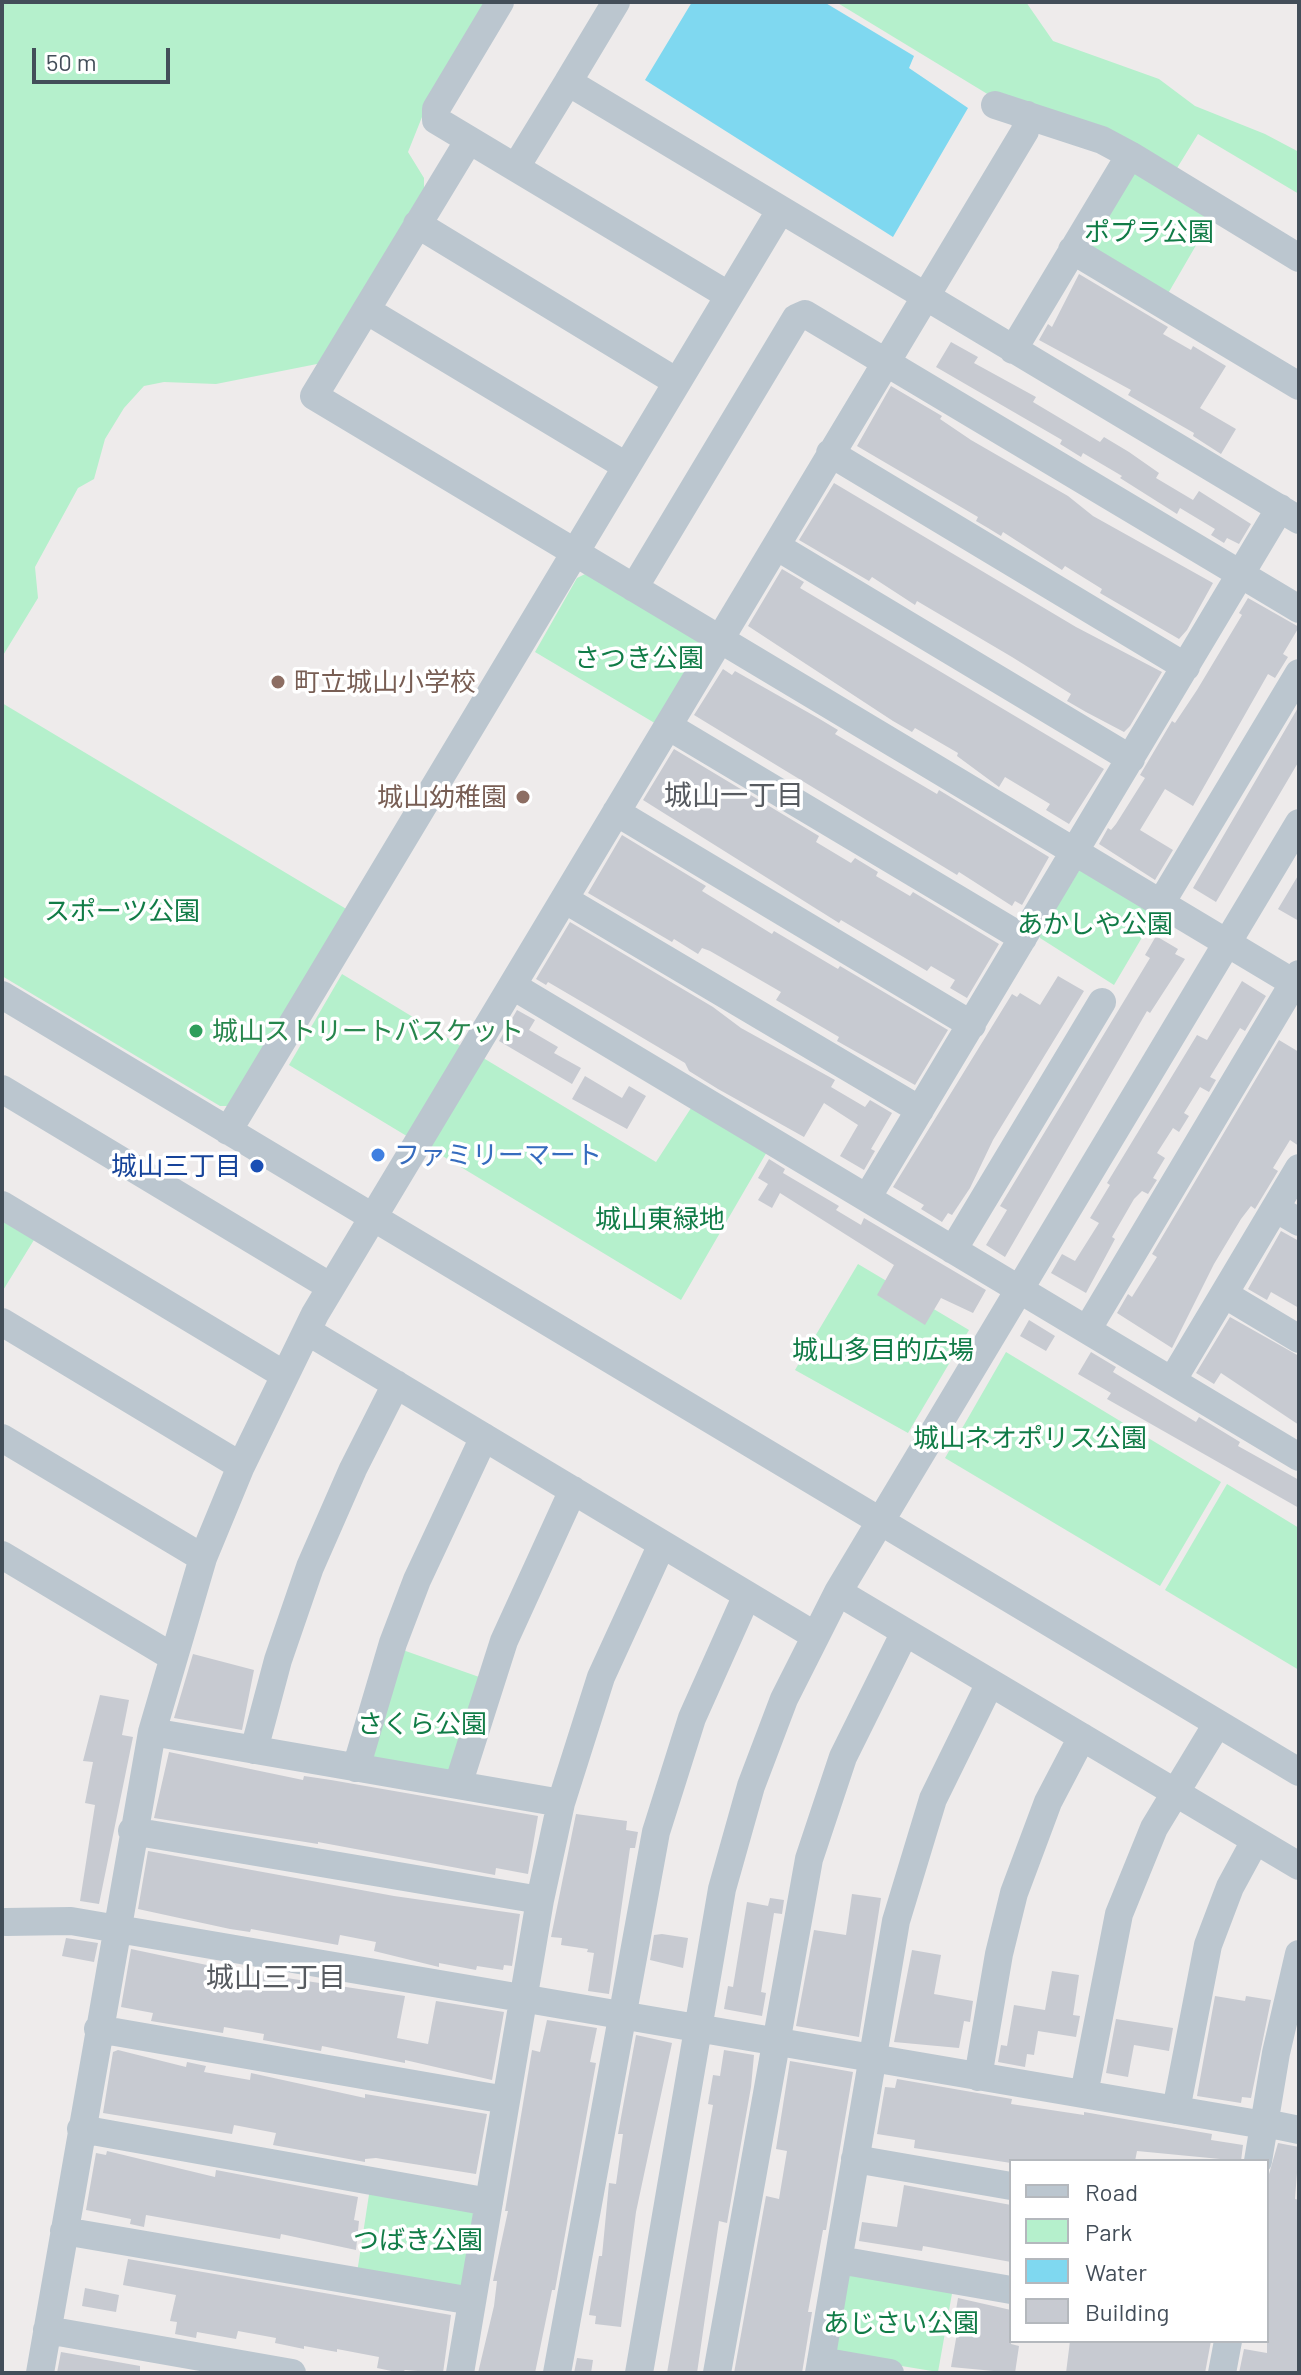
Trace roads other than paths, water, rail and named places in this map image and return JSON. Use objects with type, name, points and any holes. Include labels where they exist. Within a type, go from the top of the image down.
[{"type":"street","points":[[500,2],[434,114],[436,120],[728,295]]},
{"type":"street","points":[[516,167],[616,2]]},
{"type":"street","points":[[568,82],[1290,514],[1241,574],[867,1198]]},
{"type":"street","points":[[995,105],[1102,140],[1299,258]]},
{"type":"street","points":[[40,2373],[115,1928],[152,1732],[171,1656],[203,1558],[241,1466],[283,1374],[331,1287],[1025,131],[1027,115]]},
{"type":"street","points":[[469,140],[314,396],[1227,943],[1297,981],[1087,1330]]},
{"type":"street","points":[[1013,350],[1130,155]]},
{"type":"street","points":[[228,1131],[780,211]]},
{"type":"street","points":[[417,224],[677,382]]},
{"type":"street","points":[[1072,250],[1299,386]]},
{"type":"street","points":[[366,310],[626,466]]},
{"type":"street","points":[[634,588],[797,316],[812,316],[1299,609]]},
{"type":"street","points":[[830,453],[1186,667]]},
{"type":"street","points":[[776,546],[1131,759]]},
{"type":"street","points":[[1161,903],[1299,673]]},
{"type":"street","points":[[668,726],[1023,938]]},
{"type":"street","points":[[616,812],[972,1025]]},
{"type":"street","points":[[639,2373],[697,2029],[733,1843],[784,1699],[838,1592],[1299,823]]},
{"type":"street","points":[[564,899],[920,1110]]},
{"type":"street","points":[[513,986],[1299,1457]]},
{"type":"street","points":[[2,995],[1299,1772]]},
{"type":"street","points":[[953,1250],[1102,1002]]},
{"type":"street","points":[[2,1089],[331,1287]]},
{"type":"street","points":[[1172,1381],[1224,1294],[1287,1215],[1299,1168]]},
{"type":"street","points":[[2,1205],[283,1374]]},
{"type":"street","points":[[1224,1294],[1299,1339]]},
{"type":"street","points":[[2,1322],[241,1466]]},
{"type":"street","points":[[307,1331],[814,1635]]},
{"type":"street","points":[[254,1750],[278,1660],[310,1567],[336,1505],[396,1384]]},
{"type":"street","points":[[356,1768],[393,1643],[417,1580],[484,1437]]},
{"type":"street","points":[[2,1438],[203,1558]]},
{"type":"street","points":[[458,1785],[504,1641],[573,1490]]},
{"type":"street","points":[[460,2373],[540,1900],[561,1803],[601,1677],[662,1544]]},
{"type":"street","points":[[2,1555],[171,1656]]},
{"type":"street","points":[[838,1592],[1299,1866]]},
{"type":"street","points":[[557,2373],[661,1810],[692,1718],[747,1595]]},
{"type":"street","points":[[717,2373],[799,1904],[820,1821],[865,1709],[905,1632]]},
{"type":"street","points":[[890,2373],[820,2367],[891,1947],[911,1864],[946,1767],[990,1683]]},
{"type":"street","points":[[1084,2094],[1119,1914],[1136,1867],[1175,1792],[1217,1724]]},
{"type":"street","points":[[152,1732],[561,1803]]},
{"type":"street","points":[[978,2077],[999,1954],[1014,1893],[1048,1802],[1082,1737]]},
{"type":"street","points":[[132,1831],[540,1900]]},
{"type":"street","points":[[1176,2110],[1208,1945],[1230,1887],[1255,1841]]},
{"type":"street","points":[[3,1919],[71,1921],[115,1928],[1299,2130]]},
{"type":"street","points":[[1258,2159],[1299,1954]]},
{"type":"street","points":[[98,2029],[506,2100]]},
{"type":"street","points":[[81,2129],[489,2202]]},
{"type":"street","points":[[855,2159],[1009,2186]]},
{"type":"street","points":[[64,2231],[472,2301]]},
{"type":"street","points":[[839,2260],[1009,2290]]},
{"type":"street","points":[[47,2330],[292,2373]]},
{"type":"street","points":[[1222,2373],[1228,2343]]},
{"type":"water","points":[[692,2],[824,2],[914,56],[909,68],[968,108],[893,237],[645,80]]},
{"type":"place","name":"町立城山小学校","points":[[278,682]]},
{"type":"place","name":"城山幼稚園","points":[[523,797]]},
{"type":"place","name":"城山ストリートバスケット","points":[[196,1031]]},
{"type":"place","name":"ファミリーマート","points":[[378,1155]]},
{"type":"place","name":"城山三丁目","points":[[257,1166]]},
{"type":"district","name":"城山一丁目","points":[[734,796]]},
{"type":"district","name":"城山三丁目","points":[[276,1978]]},
{"type":"park label","name":"ポプラ公園","points":[[1149,232]]},
{"type":"park label","name":"さつき公園","points":[[639,658]]},
{"type":"park label","name":"スポーツ公園","points":[[122,911]]},
{"type":"park label","name":"あかしや公園","points":[[1095,924]]},
{"type":"park label","name":"城山東緑地","points":[[660,1219]]},
{"type":"park label","name":"城山多目的広場","points":[[883,1350]]},
{"type":"park label","name":"城山ネオポリス公園","points":[[1030,1438]]},
{"type":"park label","name":"さくら公園","points":[[422,1724]]},
{"type":"park label","name":"つばき公園","points":[[418,2240]]},
{"type":"park label","name":"あじさい公園","points":[[901,2323]]}]
